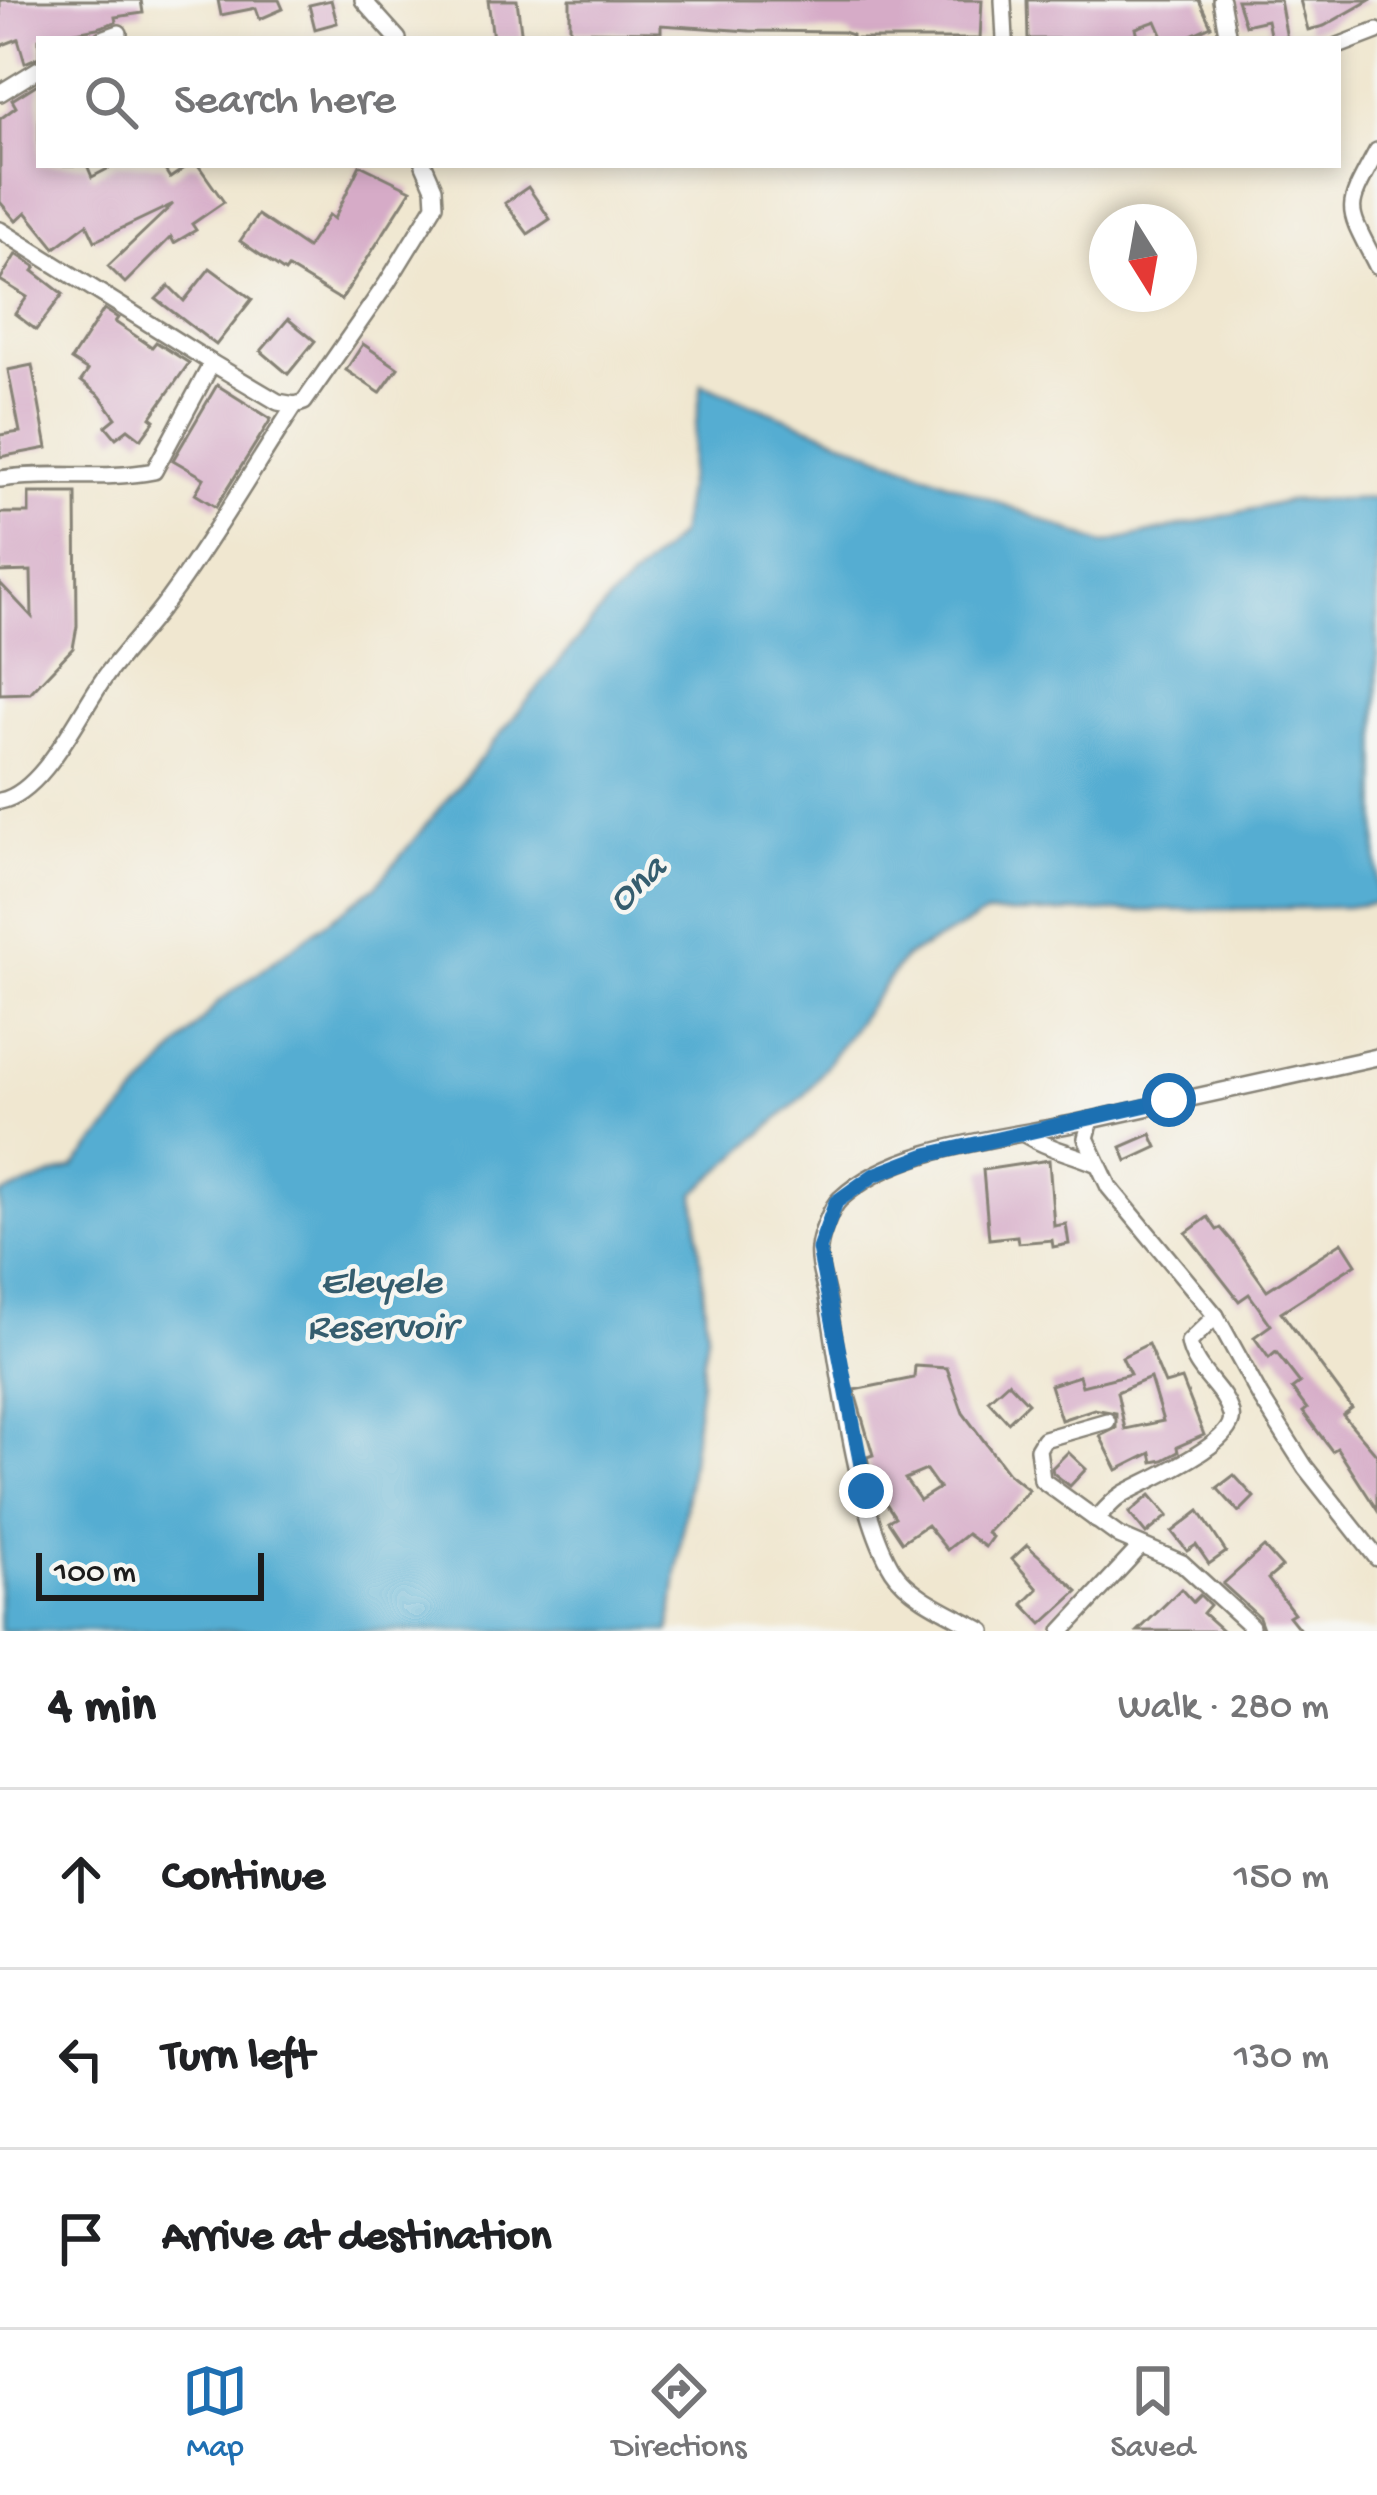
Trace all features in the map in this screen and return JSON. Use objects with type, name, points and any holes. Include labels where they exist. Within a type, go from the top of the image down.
[{"type":"street","points":[[363,0],[395,36]]},
{"type":"street","points":[[1004,0],[1005,36]]},
{"type":"street","points":[[1221,0],[1227,36]]},
{"type":"street","points":[[110,36],[119,33]]},
{"type":"street","points":[[1341,45],[1373,38]]},
{"type":"street","points":[[0,94],[36,71]]},
{"type":"street","points":[[1377,151],[1353,192],[1352,217],[1377,266]]},
{"type":"street","points":[[0,802],[28,785],[68,736],[102,681],[169,598],[295,406],[304,402],[376,300],[435,205],[425,168]]},
{"type":"street","points":[[0,230],[212,363],[278,402],[295,406]]},
{"type":"street","points":[[0,479],[40,475],[85,479],[154,471],[212,363]]},
{"type":"street","points":[[983,1631],[906,1584],[890,1565],[858,1459],[819,1249],[836,1202],[874,1175],[927,1155],[1377,1057]]},
{"type":"street","points":[[1091,1120],[1085,1138],[1095,1162],[1131,1215],[1216,1316],[1305,1467],[1377,1558]]},
{"type":"street","points":[[1026,1135],[1055,1152],[1070,1151],[1095,1162]]},
{"type":"street","points":[[1096,1520],[1118,1497],[1229,1432],[1233,1424],[1228,1406],[1191,1356],[1189,1342],[1216,1316]]},
{"type":"street","points":[[1107,1421],[1044,1439],[1038,1449],[1042,1480],[1096,1520],[1182,1563],[1251,1626]]},
{"type":"street","points":[[1062,1631],[1142,1546]]},
{"type":"water","name":"Eleyele Reservoir","points":[[702,384],[1103,544],[1288,501],[1377,498],[1377,903],[986,914],[904,958],[805,1095],[695,1193],[707,1333],[670,1631],[0,1631],[0,1195],[74,1167],[218,1002],[376,886],[610,600],[679,535]]},
{"type":"building","points":[[0,0],[141,0],[143,13],[115,17],[116,22],[97,28],[36,36],[36,58],[25,63],[18,39],[0,46]]},
{"type":"building","points":[[218,0],[279,0],[283,9],[260,19],[256,8],[221,15]]},
{"type":"building","points":[[331,0],[337,23],[315,29],[309,5]]},
{"type":"building","points":[[488,0],[517,0],[522,36],[493,36]]},
{"type":"building","points":[[570,0],[982,0],[980,36],[852,36],[661,25],[661,32],[570,31]]},
{"type":"building","points":[[1027,0],[1199,0],[1211,26],[1189,36],[1163,36],[1156,21],[1136,28],[1138,36],[1028,36]]},
{"type":"building","points":[[1237,0],[1280,0],[1286,36],[1270,36],[1267,20],[1245,25]]},
{"type":"building","points":[[1300,0],[1370,0],[1308,30]]},
{"type":"building","points":[[36,85],[36,168],[88,168],[92,177],[109,168],[164,168],[170,178],[185,168],[200,168],[224,202],[192,224],[196,230],[174,243],[171,237],[125,283],[108,266],[173,204],[95,241],[87,224],[55,248],[26,212],[16,221],[0,202],[0,119],[16,107],[12,100]]},
{"type":"building","points":[[359,168],[411,190],[341,300],[288,268],[285,272],[240,241],[258,215],[307,248],[329,215],[334,219]]},
{"type":"building","points":[[528,187],[550,219],[528,234],[505,203]]},
{"type":"building","points":[[16,254],[63,294],[36,330],[15,314],[27,297],[0,280]]},
{"type":"building","points":[[210,268],[252,299],[216,345],[156,299],[169,286],[184,301]]},
{"type":"building","points":[[104,309],[152,347],[156,342],[189,363],[141,439],[128,429],[116,438],[106,426],[116,418],[81,381],[88,371],[71,360]]},
{"type":"building","points":[[288,319],[315,341],[288,374],[261,351]]},
{"type":"building","points":[[363,344],[398,368],[380,393],[346,370]]},
{"type":"building","points":[[32,365],[47,448],[0,457],[0,435],[20,432],[8,370]]},
{"type":"building","points":[[217,385],[271,419],[216,507],[195,494],[204,478],[173,460]]},
{"type":"building","points":[[29,493],[76,493],[77,626],[73,648],[30,693],[0,694],[0,583],[32,617],[31,571],[0,572],[0,513],[29,513]]},
{"type":"building","points":[[1151,1134],[1157,1147],[1127,1161],[1121,1147]]},
{"type":"building","points":[[1049,1160],[1054,1226],[1066,1224],[1069,1244],[1053,1247],[1052,1240],[1018,1243],[1017,1236],[989,1239],[983,1170]]},
{"type":"building","points":[[1208,1217],[1267,1290],[1342,1242],[1356,1264],[1281,1312],[1352,1408],[1343,1415],[1377,1455],[1377,1510],[1337,1448],[1332,1451],[1303,1412],[1307,1409],[1292,1389],[1300,1383],[1276,1352],[1269,1358],[1254,1337],[1271,1325],[1249,1294],[1239,1301],[1186,1233]]},
{"type":"building","points":[[1148,1344],[1165,1384],[1182,1379],[1204,1435],[1177,1447],[1178,1452],[1163,1460],[1153,1462],[1151,1453],[1117,1470],[1100,1436],[1116,1428],[1116,1413],[1094,1409],[1061,1420],[1050,1385],[1079,1376],[1082,1386],[1130,1374],[1122,1357]],"holes":[[[1150,1378],[1163,1421],[1125,1429],[1117,1392]]]},
{"type":"building","points":[[915,1366],[947,1368],[963,1413],[1008,1473],[1029,1490],[987,1533],[992,1537],[985,1547],[967,1534],[947,1550],[927,1525],[902,1542],[888,1521],[895,1517],[873,1483],[867,1457],[873,1455],[854,1390],[914,1378]],"holes":[[[926,1470],[939,1488],[920,1500],[905,1479]]]},
{"type":"building","points":[[1008,1382],[1028,1403],[1008,1422],[988,1400]]},
{"type":"building","points":[[1068,1452],[1086,1469],[1070,1486],[1052,1468]]},
{"type":"building","points":[[1234,1475],[1254,1497],[1239,1512],[1217,1488]]},
{"type":"building","points":[[1150,1495],[1168,1516],[1146,1534],[1129,1513]]},
{"type":"building","points":[[1199,1511],[1226,1552],[1209,1564],[1196,1545],[1187,1551],[1172,1532]]},
{"type":"building","points":[[1027,1545],[1078,1591],[1042,1624],[1023,1604],[1038,1589],[1012,1559]]},
{"type":"building","points":[[1264,1547],[1282,1567],[1268,1579],[1294,1613],[1289,1616],[1301,1631],[1264,1631],[1259,1617],[1223,1584]]},
{"type":"building","points":[[1181,1589],[1193,1602],[1200,1595],[1210,1605],[1203,1613],[1223,1631],[1138,1631]]},
{"type":"route","points":[[866,1491],[819,1249],[836,1202],[874,1175],[927,1155],[1169,1100]]},
{"type":"water label","name":"Ona","points":[[639,886]]}]
